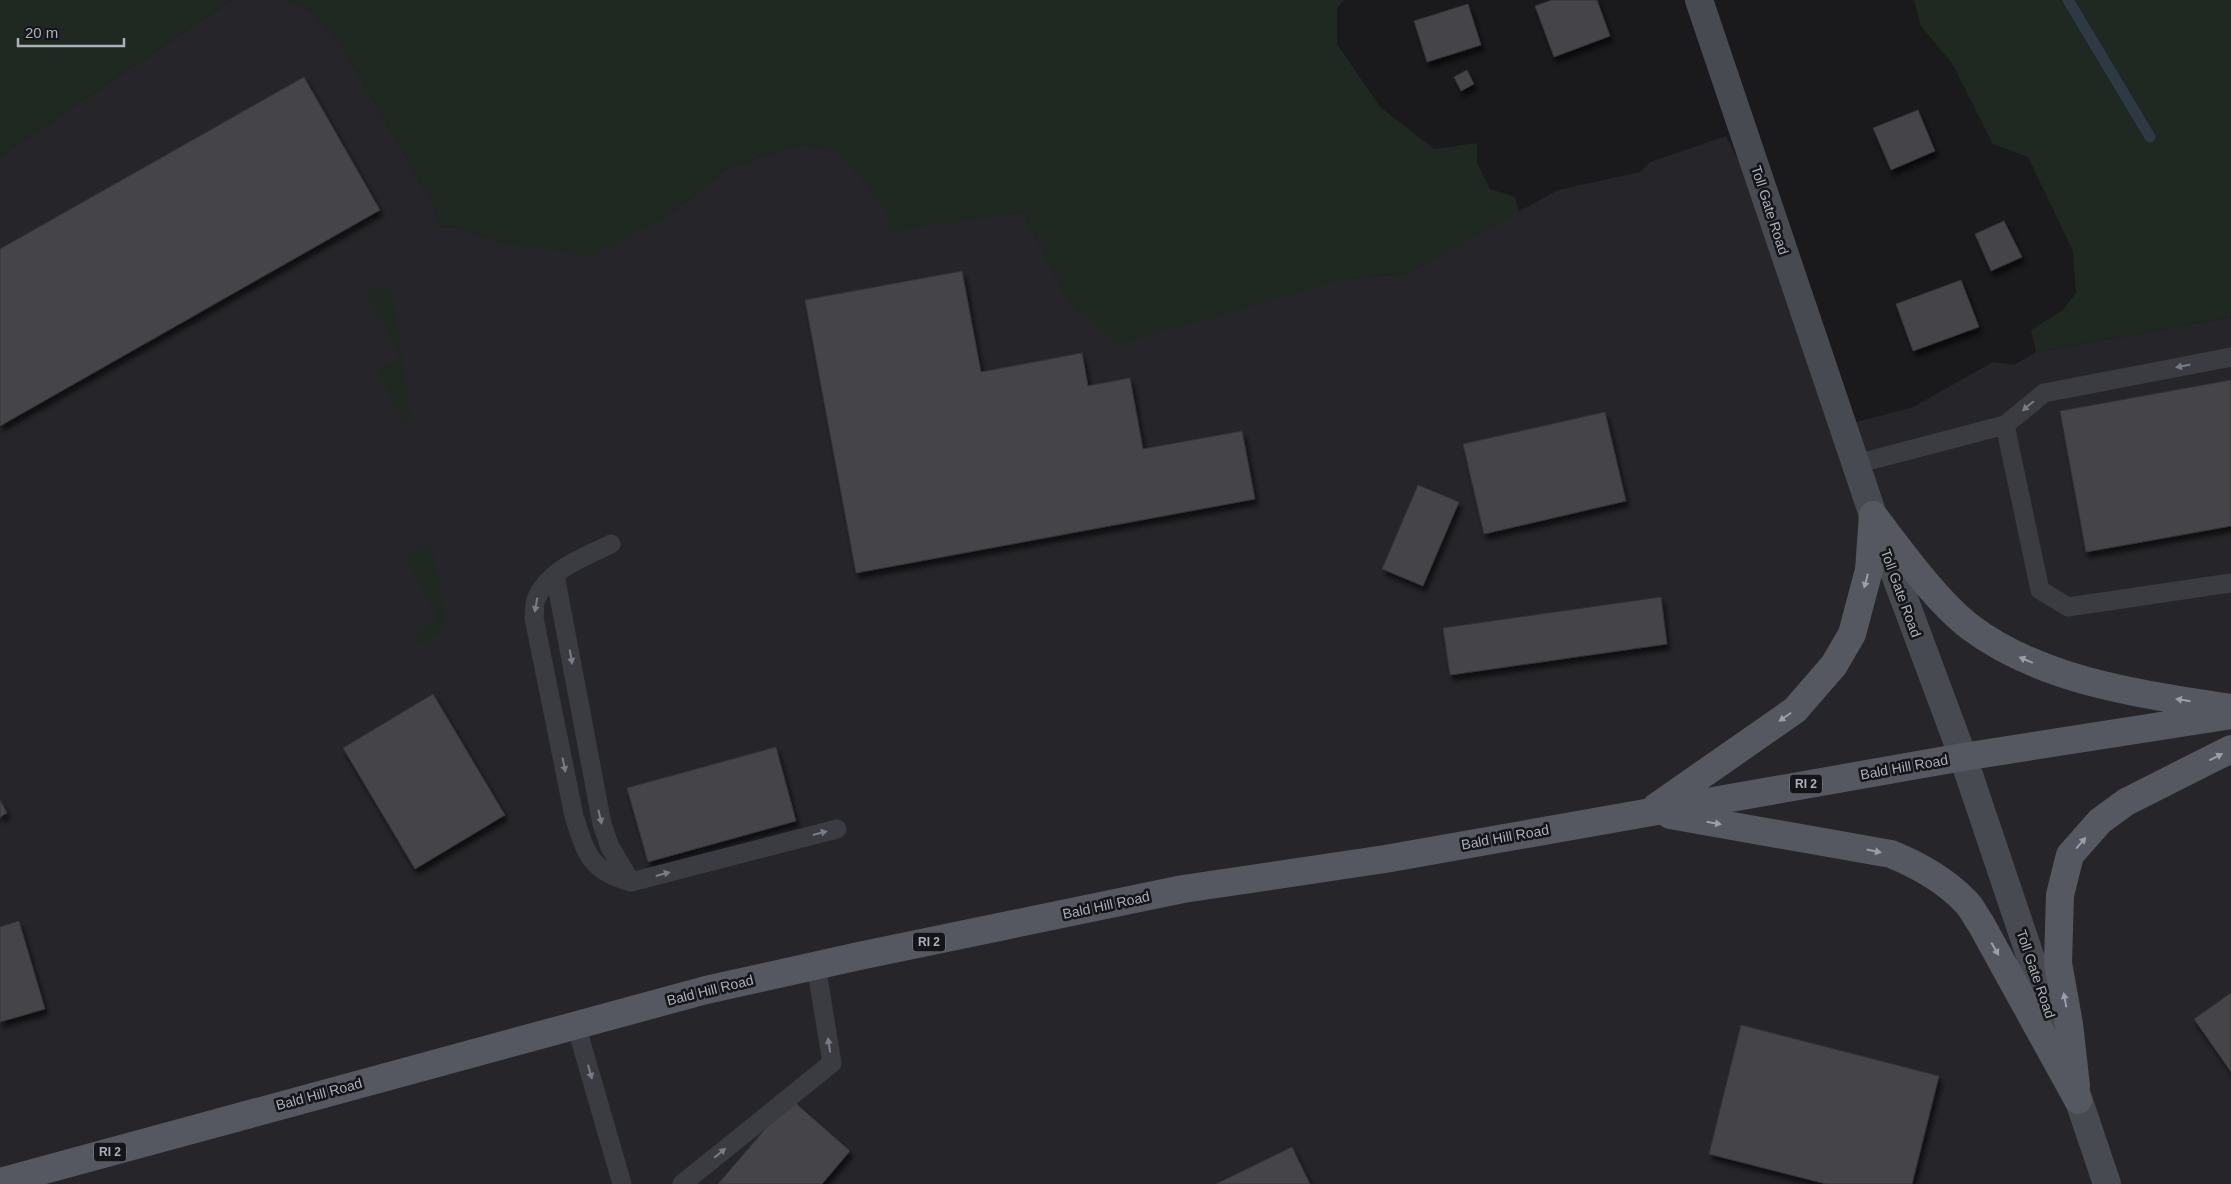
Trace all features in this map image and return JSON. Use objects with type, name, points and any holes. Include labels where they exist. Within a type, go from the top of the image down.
[{"type":"main road","name":"Toll Gate Road","points":[[1699,0],[1873,515],[1963,757],[2107,1184]]},
{"type":"main road","points":[[1873,515],[1923,579],[1949,607],[1969,626],[2005,651],[2042,667],[2134,692],[2231,708]]},
{"type":"main road","points":[[1649,812],[1795,710],[1834,665],[1852,634],[1869,570],[1873,515]]},
{"type":"main road","name":"Bald Hill Road","points":[[0,1182],[706,990],[816,965],[1182,889],[1385,859],[1963,757],[2231,715]]},
{"type":"main road","points":[[2078,1100],[2070,1024],[2058,963],[2060,895],[2070,855],[2100,821],[2126,802],[2231,749]]},
{"type":"main road","points":[[1649,812],[1891,854],[1930,873],[1966,902],[1981,924],[2078,1100]]},
{"type":"lane","points":[[1856,464],[2005,426],[2044,393],[2231,357]]},
{"type":"lane","points":[[2005,426],[2040,590],[2068,607],[2231,583]]},
{"type":"lane","points":[[611,544],[564,568],[547,581],[536,600],[534,618],[574,816],[583,847],[597,868],[616,878],[631,882],[837,829]]},
{"type":"lane","points":[[555,575],[602,824],[610,847],[631,882]]},
{"type":"lane","points":[[682,1184],[832,1063],[816,965]]},
{"type":"lane","points":[[576,1025],[622,1184]]},
{"type":"shaded area","points":[[0,0],[231,0],[0,156]]},
{"type":"shaded area","points":[[231,0],[286,0],[305,6],[341,44],[432,202],[440,227],[450,226],[509,244],[672,213],[727,168],[801,144],[839,152],[885,207],[892,230],[1023,212],[1069,301],[1344,279],[1407,273],[1558,190],[1640,172],[1650,162],[1726,136],[1774,231],[1838,427],[1913,407],[1993,362],[2014,365],[2036,352],[2231,317],[2231,1184],[0,1184],[0,156]]},
{"type":"shaded area","points":[[286,0],[1344,0],[1337,8],[1337,44],[1380,107],[1434,149],[1477,143],[1477,163],[1490,189],[1515,197],[1519,212],[1407,273],[1344,279],[1117,345],[1069,301],[1023,212],[892,231],[884,207],[839,152],[801,144],[727,168],[672,213],[592,256],[509,244],[450,226],[440,227],[432,202],[341,44],[305,6]]},
{"type":"shaded area","points":[[1914,0],[2231,0],[2231,317],[2036,352],[2031,330],[2063,310],[2076,293],[2073,251],[2028,157],[1993,144],[1953,65],[1921,26]]},
{"type":"shaded area","points":[[373,288],[388,290],[394,301],[411,420],[405,422],[378,371],[400,356],[366,292]]},
{"type":"shaded area","points":[[431,540],[445,619],[440,632],[423,644],[418,642],[415,635],[439,619],[405,557]]},
{"type":"building","points":[[1552,0],[1597,0],[1610,36],[1554,57],[1535,6]]},
{"type":"building","points":[[1468,4],[1481,45],[1427,62],[1414,21]]},
{"type":"building","points":[[1467,70],[1474,84],[1461,91],[1454,77]]},
{"type":"building","points":[[304,77],[380,210],[0,426],[0,249]]},
{"type":"building","points":[[1918,110],[1935,151],[1891,170],[1873,128]]},
{"type":"building","points":[[2004,221],[2022,257],[1991,271],[1975,234]]},
{"type":"building","points":[[962,271],[981,372],[1082,353],[1088,386],[1130,378],[1143,449],[1242,431],[1255,499],[856,573],[805,300]]},
{"type":"building","points":[[1961,280],[1979,327],[1913,351],[1896,304]]},
{"type":"building","points":[[2231,380],[2231,526],[2086,552],[2060,411]]},
{"type":"building","points":[[1605,412],[1626,501],[1484,534],[1463,444]]},
{"type":"building","points":[[1418,485],[1459,502],[1423,586],[1382,569]]},
{"type":"building","points":[[1661,597],[1667,644],[1450,675],[1443,628]]},
{"type":"building","points":[[433,694],[505,815],[415,869],[343,748]]},
{"type":"building","points":[[776,747],[796,821],[648,862],[627,788]]},
{"type":"building","points":[[0,800],[7,813],[0,817]]},
{"type":"building","points":[[19,921],[45,1009],[0,1022],[0,927]]},
{"type":"building","points":[[2231,993],[2231,1072],[2194,1019]]},
{"type":"building","points":[[1741,1025],[1939,1076],[1912,1184],[1826,1184],[1709,1154]]},
{"type":"building","points":[[791,1099],[850,1151],[822,1184],[718,1184]]},
{"type":"building","points":[[1292,1147],[1310,1184],[1216,1184]]},
{"type":"waterway","points":[[2068,0],[2150,137]]}]
